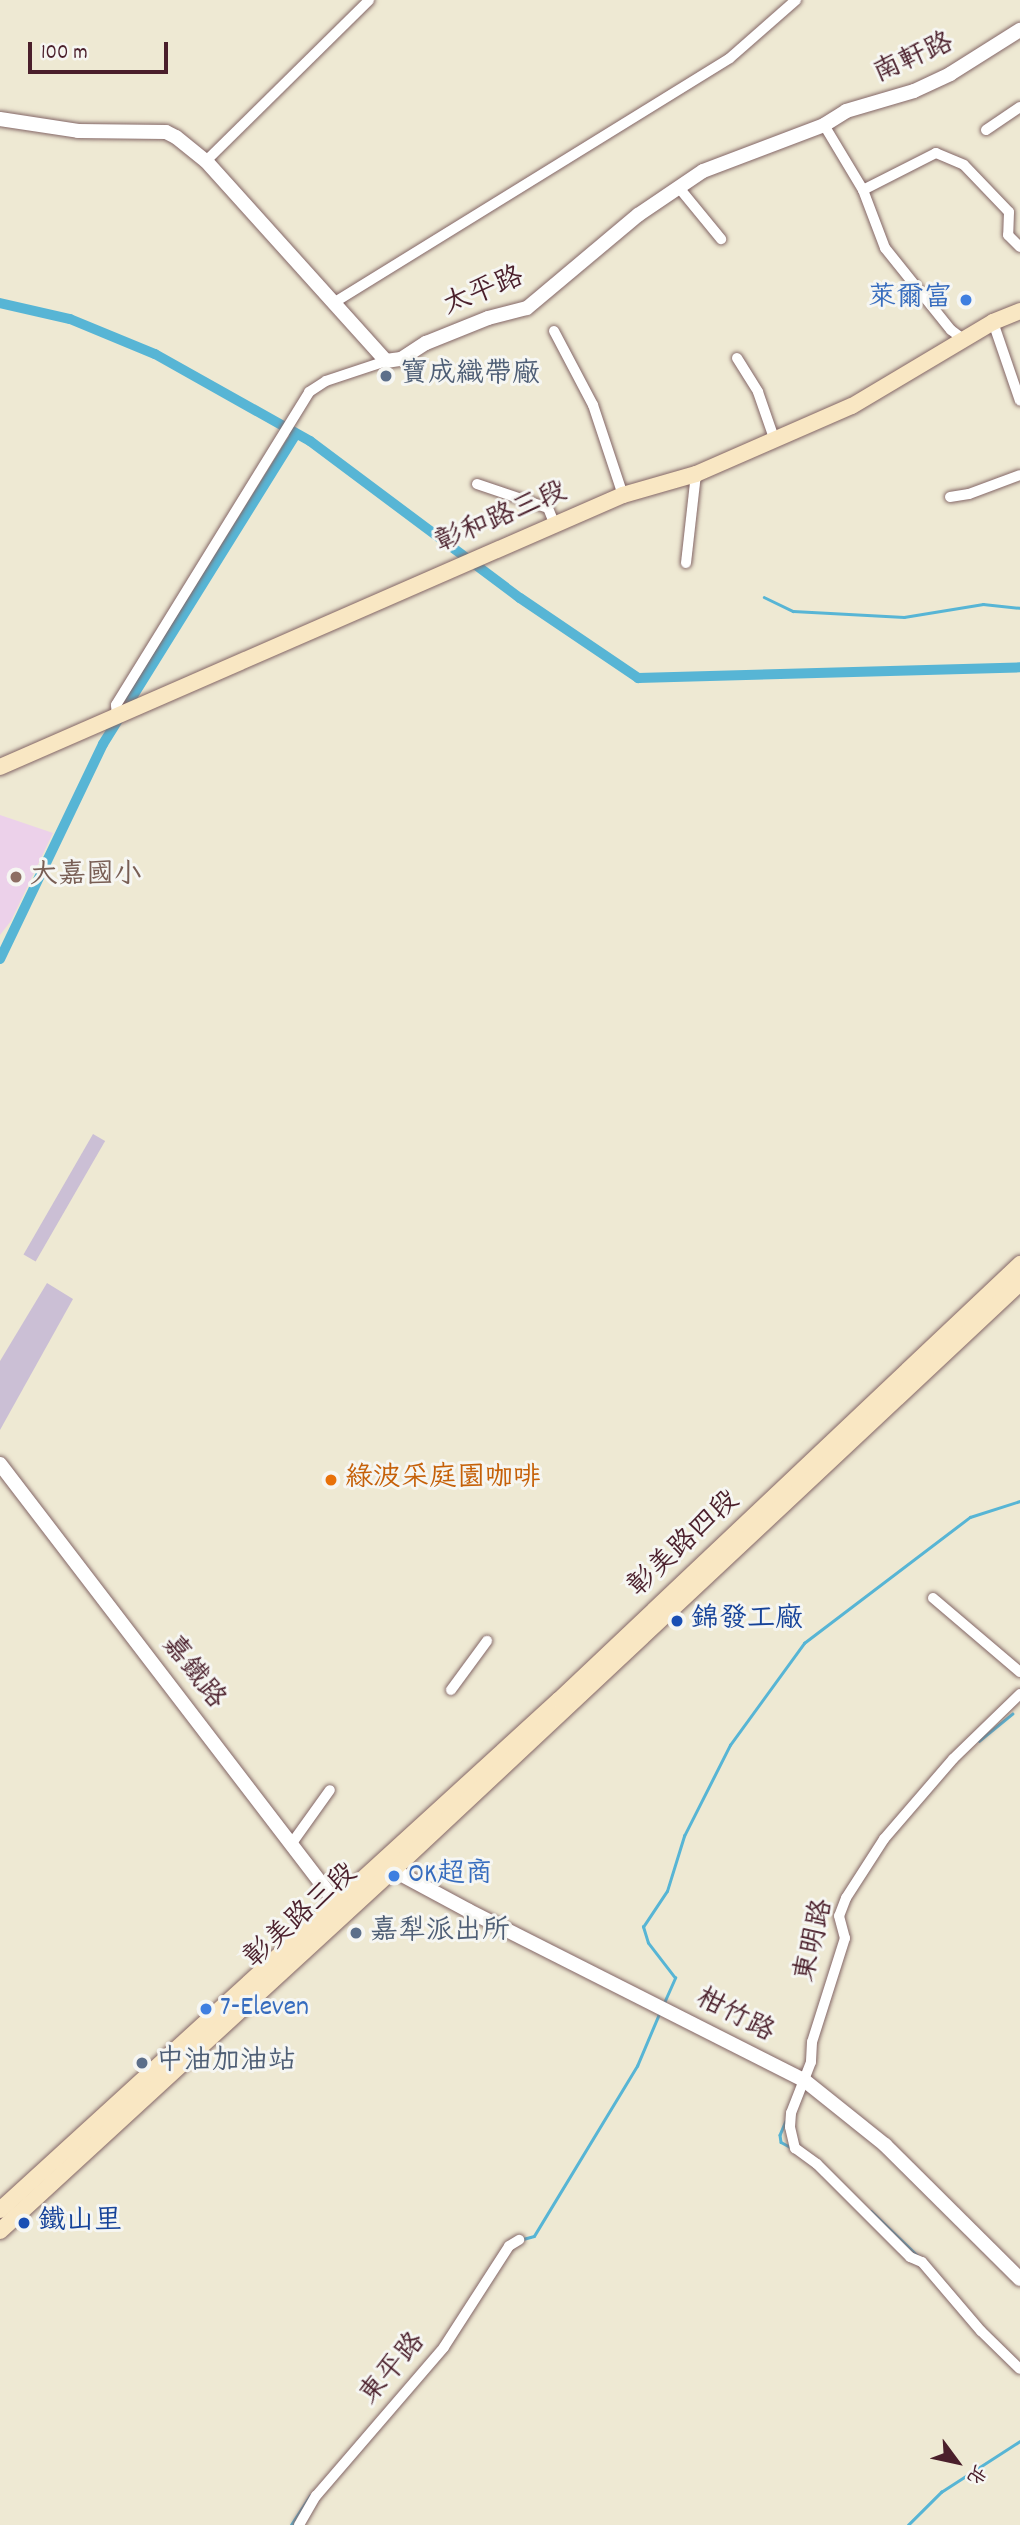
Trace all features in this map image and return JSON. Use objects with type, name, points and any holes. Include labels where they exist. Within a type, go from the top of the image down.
[{"type":"main road","name":"彰和路三段","points":[[0,767],[623,495],[696,474],[852,406],[993,322],[1020,311]]},
{"type":"main road","name":"彰美路四段","points":[[388,1866],[559,1700],[1020,1264]]},
{"type":"main road","name":"彰美路四段","points":[[388,1866],[1020,1283]]},
{"type":"main road","name":"彰美路三段","points":[[0,2210],[388,1866]]},
{"type":"main road","name":"彰美路三段","points":[[0,2231],[340,1908]]},
{"type":"street","points":[[206,161],[369,0]]},
{"type":"street","points":[[335,302],[730,58],[796,0]]},
{"type":"street","name":"南軒路","points":[[824,125],[846,111],[886,102],[950,74],[1020,31]]},
{"type":"street","points":[[986,130],[1020,107]]},
{"type":"street","points":[[0,119],[78,131],[166,132],[206,161],[386,361],[326,381],[309,392],[116,705],[124,715]]},
{"type":"street","points":[[824,125],[863,190],[885,248],[951,330],[963,340]]},
{"type":"street","name":"太平路","points":[[386,361],[401,359],[426,343],[488,318],[527,308],[638,215],[703,171],[824,125]]},
{"type":"street","points":[[863,190],[936,153],[964,164],[1009,212],[1008,235],[1020,247]]},
{"type":"street","points":[[680,189],[721,239]]},
{"type":"street","points":[[993,322],[1020,401]]},
{"type":"street","points":[[554,331],[593,405],[623,495]]},
{"type":"street","points":[[737,358],[758,392],[774,438]]},
{"type":"street","points":[[686,563],[696,474]]},
{"type":"street","points":[[950,497],[969,494],[1020,475]]},
{"type":"street","points":[[477,484],[548,508],[555,525]]},
{"type":"street","name":"嘉鐵路","points":[[0,1464],[340,1908]]},
{"type":"street","points":[[933,1598],[1020,1672]]},
{"type":"street","points":[[451,1690],[487,1641]]},
{"type":"street","name":"東明路","points":[[1020,1694],[953,1759],[884,1839],[846,1898],[839,1916],[845,1938],[804,2080],[791,2113],[795,2148],[817,2164],[910,2257],[922,2262],[981,2331],[1020,2369]]},
{"type":"street","points":[[292,1843],[330,1790]]},
{"type":"street","name":"柑竹路","points":[[388,1866],[804,2080],[885,2145],[1020,2279]]},
{"type":"street","name":"東平路","points":[[299,2525],[316,2496],[444,2347],[509,2246],[519,2240]]},
{"type":"shaded area","name":"大嘉國小","points":[[0,815],[53,833],[11,921],[0,935]]},
{"type":"shaded area","points":[[93,1134],[105,1141],[36,1261],[24,1254]]},
{"type":"shaded area","points":[[47,1283],[73,1299],[0,1430],[0,1361]]},
{"type":"waterway","points":[[0,303],[70,319],[155,354],[310,441],[520,598],[638,678],[1020,667]]},
{"type":"waterway","points":[[0,959],[103,744],[296,434]]},
{"type":"waterway","points":[[764,597],[793,611],[904,617],[983,604],[1020,608]]},
{"type":"waterway","points":[[663,2005],[675,1978],[648,1943],[643,1927],[667,1891],[684,1836],[730,1745],[804,1643],[970,1517],[1020,1501]]},
{"type":"waterway","points":[[979,1741],[1012,1714]]},
{"type":"waterway","points":[[523,2239],[534,2236],[637,2066],[659,2014]]},
{"type":"waterway","points":[[786,2121],[780,2135],[781,2142],[790,2147]]},
{"type":"waterway","points":[[871,2211],[917,2255]]},
{"type":"waterway","points":[[908,2525],[941,2492],[1020,2441]]},
{"type":"waterway","points":[[291,2525],[310,2496]]},
{"type":"place","name":"萊爾富","points":[[966,300]]},
{"type":"place","name":"寶成織帶廠","points":[[386,376]]},
{"type":"place","name":"大嘉國小","points":[[16,877]]},
{"type":"place","name":"綠波采庭園咖啡","points":[[331,1480]]},
{"type":"place","name":"錦發工廠","points":[[677,1621]]},
{"type":"place","name":"OK超商","points":[[394,1876]]},
{"type":"place","name":"嘉犁派出所","points":[[356,1933]]},
{"type":"place","name":"7-Eleven","points":[[206,2009]]},
{"type":"place","name":"中油加油站","points":[[142,2063]]},
{"type":"place","name":"鐵山里","points":[[24,2223]]}]
